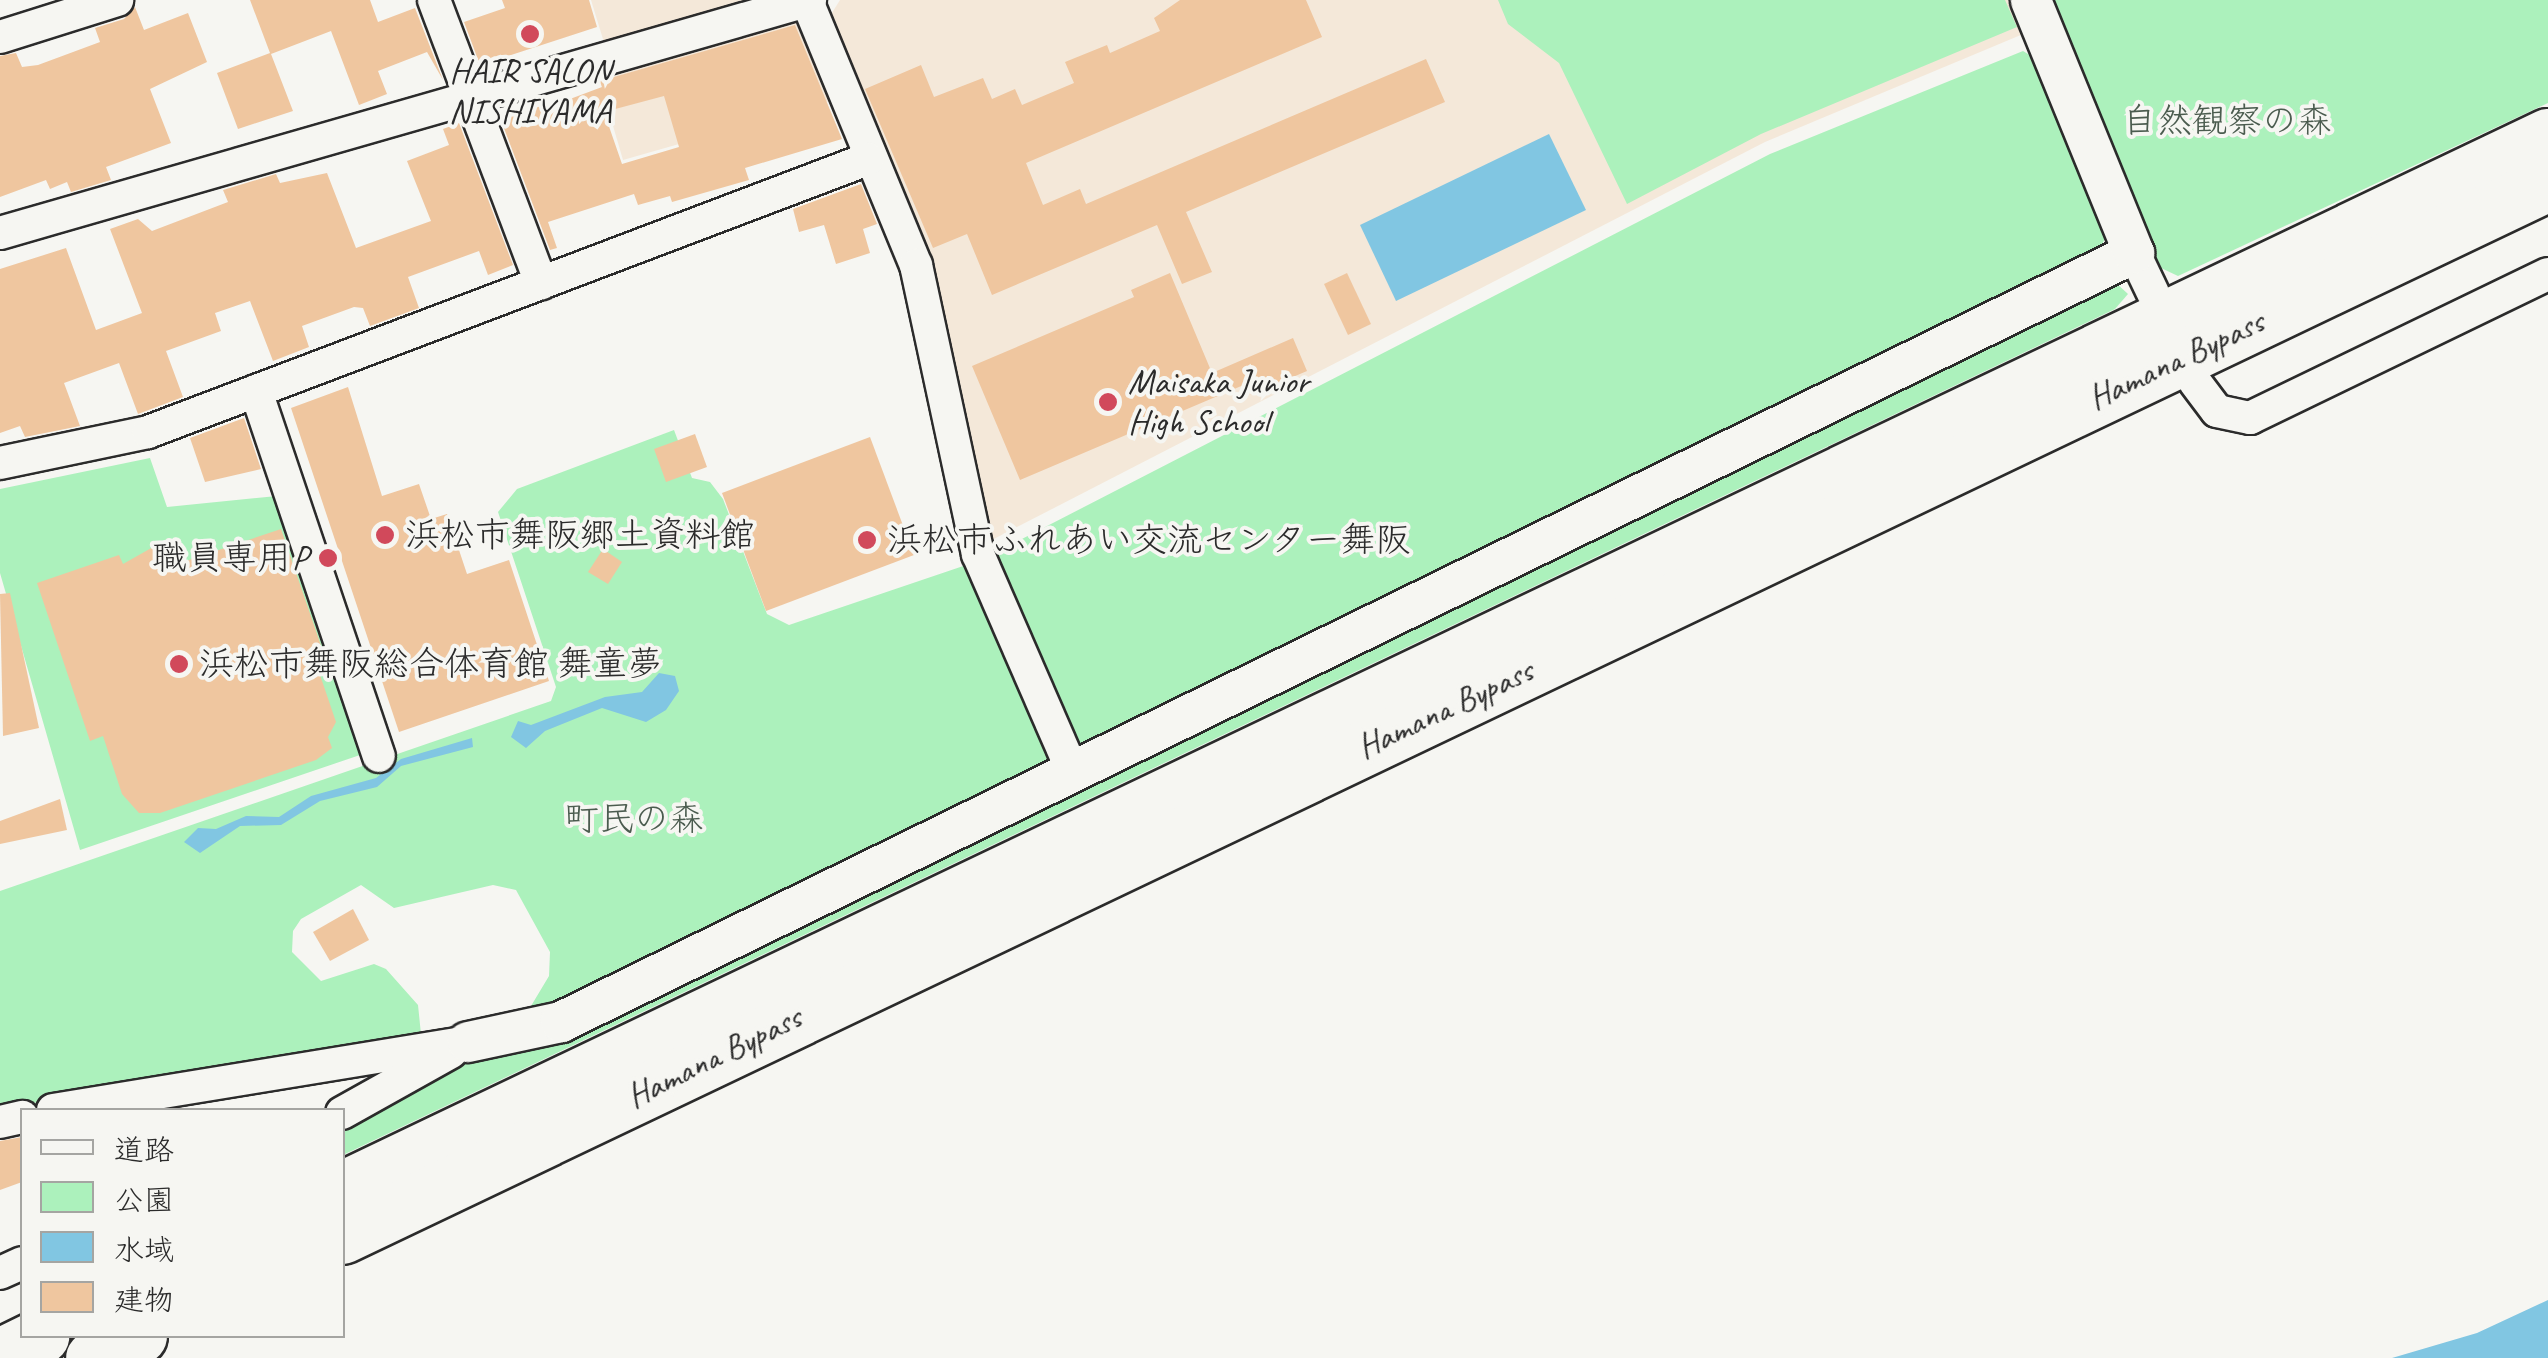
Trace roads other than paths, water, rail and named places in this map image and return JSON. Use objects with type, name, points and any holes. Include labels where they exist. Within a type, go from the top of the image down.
[{"type":"highway","name":"Hamana Bypass","points":[[345,1187],[2548,136]]},
{"type":"highway","name":"Hamana Bypass","points":[[345,1235],[2548,183]]},
{"type":"highway","points":[[0,1356],[37,1338]]},
{"type":"highway","points":[[93,1358],[135,1338]]},
{"type":"street","points":[[0,37],[117,0]]},
{"type":"street","points":[[434,0],[541,283]]},
{"type":"street","points":[[0,233],[808,0],[868,159],[916,266],[978,554],[1072,772]]},
{"type":"street","points":[[2031,0],[2153,293]]},
{"type":"street","points":[[0,463],[148,432],[868,159]]},
{"type":"street","points":[[65,1108],[468,1042],[561,1022],[2134,253]]},
{"type":"street","points":[[2195,382],[2217,411],[2250,418],[2548,274]]},
{"type":"street","points":[[256,391],[379,756]]},
{"type":"street","points":[[345,1111],[468,1042]]},
{"type":"water","points":[[1549,134],[1586,210],[1396,301],[1360,225]]},
{"type":"water","points":[[659,673],[675,676],[679,691],[666,710],[646,722],[602,708],[545,731],[526,748],[511,737],[518,721],[531,725],[605,697],[642,692]]},
{"type":"water","points":[[472,738],[473,747],[401,766],[377,787],[320,801],[281,825],[240,826],[200,853],[184,842],[198,828],[216,829],[246,816],[279,817],[311,796],[376,778],[401,759]]},
{"type":"water","points":[[2548,1300],[2548,1358],[2392,1358],[2477,1333]]},
{"type":"place","name":"HAIR SALON NISHIYAMA","points":[[530,34]]},
{"type":"place","name":"Maisaka Junior High School","points":[[1108,402]]},
{"type":"place","name":"浜松市舞阪郷土資料館","points":[[385,535]]},
{"type":"place","name":"浜松市ふれあい交流センター舞阪","points":[[867,540]]},
{"type":"place","name":"職員専用P","points":[[328,558]]},
{"type":"place","name":"浜松市舞阪総合体育館 舞童夢","points":[[179,664]]},
{"type":"park label","name":"自然観察の森","points":[[2227,121]]},
{"type":"park label","name":"町民の森","points":[[634,819]]}]
